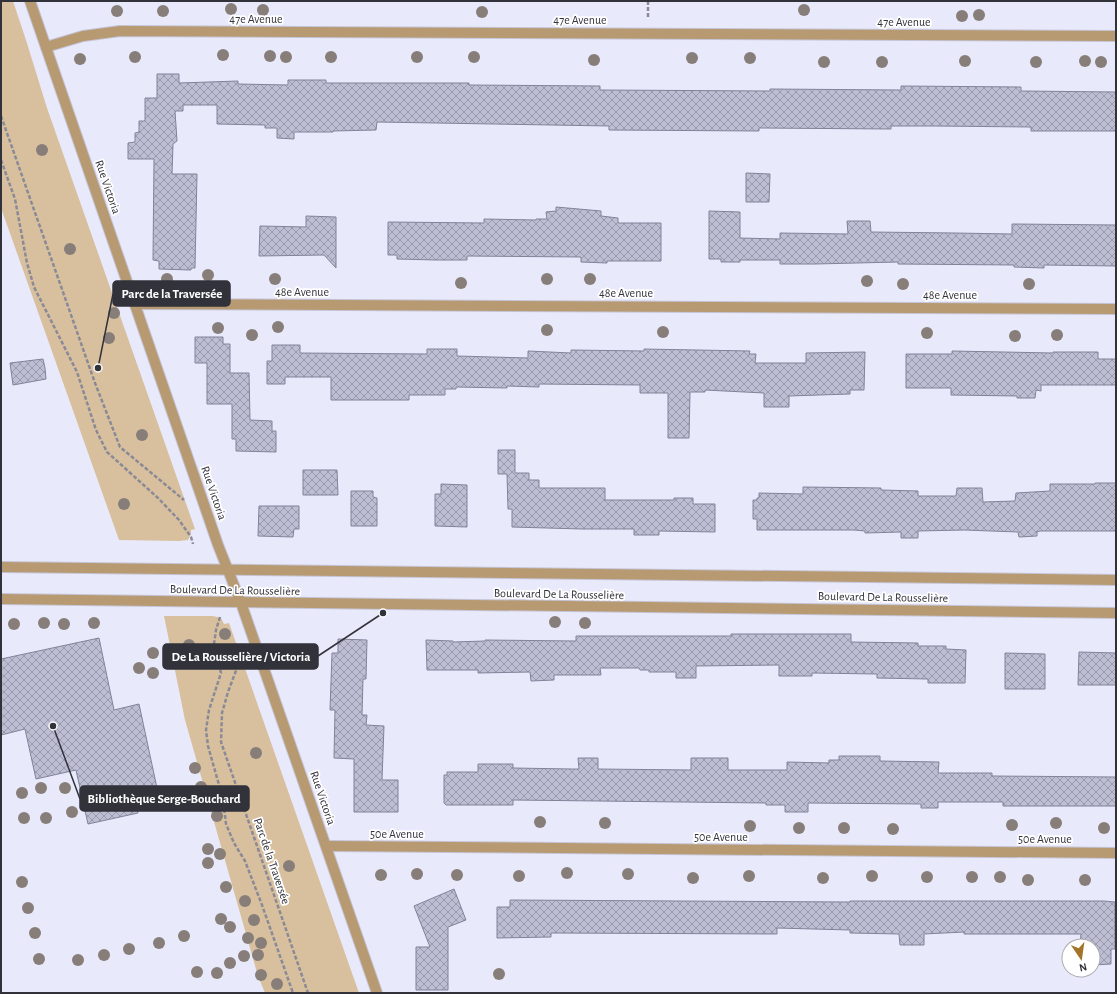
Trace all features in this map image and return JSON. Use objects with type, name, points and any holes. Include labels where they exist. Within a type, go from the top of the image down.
[{"type":"street","name":"Rue Victoria","points":[[30,1],[228,570],[327,846],[377,993]]},
{"type":"street","name":"47e Avenue","points":[[46,47],[83,36],[120,31],[1116,36]]},
{"type":"street","name":"48e Avenue","points":[[135,304],[1116,309]]},
{"type":"street","name":"Boulevard De La Rousselière","points":[[1,567],[1116,580]]},
{"type":"street","name":"Boulevard De La Rousselière","points":[[1,599],[1116,613]]},
{"type":"street","name":"50e Avenue","points":[[327,846],[1116,853]]},
{"type":"path","points":[[1,116],[95,383],[120,447],[186,502]]},
{"type":"path","points":[[1,160],[15,199],[25,257],[34,287],[77,372],[96,430],[107,452],[158,498],[179,520],[193,544]]},
{"type":"path","points":[[221,611],[214,644],[222,673],[209,710],[206,730],[208,746],[223,799],[226,824],[234,843],[245,861],[293,993]]},
{"type":"path","name":"Parc de la Traversée","points":[[240,648],[237,668],[222,713],[221,742],[308,993]]},
{"type":"shaded area","points":[[1,1],[13,1],[47,108],[195,529],[191,530],[188,540],[119,540],[1,208]]},
{"type":"shaded area","points":[[164,616],[213,616],[221,618],[224,624],[229,623],[359,993],[265,993],[258,976],[185,720]]},
{"type":"building","points":[[157,74],[179,74],[179,83],[238,81],[238,84],[288,85],[288,80],[326,80],[326,83],[469,83],[469,85],[600,86],[600,90],[901,90],[901,86],[1021,87],[1021,91],[1116,92],[1116,131],[1031,131],[1031,127],[934,126],[891,126],[891,129],[759,128],[759,131],[609,130],[609,126],[377,122],[376,130],[294,132],[294,139],[277,138],[277,128],[265,128],[265,125],[217,124],[217,105],[183,105],[183,111],[175,111],[177,141],[173,144],[172,174],[197,174],[195,268],[191,268],[191,270],[159,269],[159,261],[153,260],[154,159],[128,159],[128,143],[135,142],[135,133],[139,132],[139,121],[145,121],[145,98],[157,98]]},
{"type":"building","points":[[746,173],[770,174],[769,202],[746,202]]},
{"type":"building","points":[[556,207],[601,211],[601,216],[618,218],[618,223],[661,223],[661,261],[607,261],[607,263],[581,262],[581,257],[467,256],[467,260],[436,260],[397,259],[397,255],[388,255],[388,222],[484,223],[484,219],[536,220],[547,219],[546,212],[556,211]]},
{"type":"building","points":[[709,211],[740,212],[740,238],[780,239],[780,233],[848,234],[847,221],[870,221],[871,232],[1012,234],[1012,224],[1116,225],[1116,266],[1044,265],[1044,268],[1014,267],[1014,265],[898,264],[898,262],[780,264],[780,260],[740,260],[740,262],[721,262],[721,259],[709,259]]},
{"type":"building","points":[[306,216],[336,217],[336,268],[324,255],[259,256],[260,226],[306,227]]},
{"type":"building","points":[[195,337],[223,337],[223,344],[230,344],[230,373],[249,373],[250,420],[272,421],[272,431],[276,431],[276,452],[236,451],[236,439],[232,439],[232,404],[207,404],[207,363],[195,363]]},
{"type":"building","points":[[272,345],[300,345],[300,353],[427,354],[427,349],[457,349],[457,356],[528,358],[528,351],[571,353],[571,350],[644,351],[644,349],[750,351],[749,354],[756,354],[755,363],[806,363],[806,353],[865,352],[864,390],[850,390],[850,394],[789,396],[789,407],[764,407],[764,393],[705,390],[705,392],[690,392],[689,438],[668,438],[668,393],[640,393],[640,385],[539,384],[539,387],[456,387],[456,389],[445,389],[445,395],[409,395],[409,400],[331,400],[331,377],[285,377],[285,384],[267,384],[267,361],[272,361]]},
{"type":"building","points":[[952,351],[1053,353],[1098,352],[1098,359],[1116,359],[1116,385],[1041,385],[1041,391],[1036,390],[1035,398],[1017,398],[1017,396],[951,395],[951,388],[906,388],[906,354],[952,354]]},
{"type":"building","points":[[43,359],[46,379],[13,385],[10,363]]},
{"type":"building","points":[[498,450],[515,450],[515,473],[529,473],[529,480],[539,480],[539,488],[605,488],[605,500],[674,500],[674,498],[693,498],[693,504],[715,504],[715,532],[659,531],[659,535],[634,535],[634,529],[512,527],[512,509],[508,509],[507,474],[498,474]]},
{"type":"building","points":[[303,470],[337,470],[338,495],[303,495]]},
{"type":"building","points":[[1116,483],[1116,531],[1040,531],[1037,532],[1037,536],[1019,537],[1018,532],[964,530],[918,531],[918,538],[901,538],[901,532],[865,533],[865,531],[854,530],[757,530],[757,519],[753,519],[753,500],[757,500],[757,498],[759,498],[759,493],[803,494],[803,487],[881,488],[881,490],[918,491],[918,496],[956,496],[957,488],[982,488],[983,502],[1015,501],[1016,493],[1050,491],[1050,484]]},
{"type":"building","points":[[441,484],[467,485],[467,527],[435,526],[435,494],[441,494]]},
{"type":"building","points":[[351,491],[373,491],[373,497],[377,498],[377,526],[351,526]]},
{"type":"building","points":[[259,506],[299,506],[299,529],[294,529],[293,537],[258,536]]},
{"type":"building","points":[[731,634],[851,634],[851,642],[918,643],[918,646],[946,646],[946,649],[966,650],[965,683],[928,683],[928,679],[877,678],[877,674],[812,673],[812,676],[779,676],[779,665],[696,666],[696,678],[676,678],[676,672],[649,672],[649,670],[640,670],[639,668],[600,668],[601,675],[554,675],[554,680],[531,681],[530,672],[478,673],[478,670],[427,670],[426,640],[453,642],[485,640],[576,641],[576,636],[731,636]]},
{"type":"building","points":[[99,638],[114,710],[139,704],[157,788],[134,793],[138,813],[88,824],[76,770],[36,779],[25,729],[1,735],[1,659]]},
{"type":"building","points":[[338,639],[367,640],[366,679],[363,679],[362,715],[367,715],[366,725],[384,726],[382,780],[398,780],[398,812],[354,812],[354,759],[334,758],[335,710],[330,710],[332,653],[338,653]]},
{"type":"building","points":[[1079,652],[1116,653],[1116,685],[1078,685]]},
{"type":"building","points":[[1005,653],[1045,654],[1045,689],[1005,689]]},
{"type":"building","points":[[839,756],[880,756],[880,761],[939,762],[938,773],[992,773],[992,776],[1116,777],[1116,806],[1003,806],[1003,802],[938,802],[938,808],[921,808],[921,804],[808,803],[808,812],[785,812],[785,805],[766,805],[766,803],[513,800],[513,805],[446,805],[444,803],[444,775],[447,775],[447,772],[478,772],[478,764],[513,764],[513,768],[579,769],[578,758],[598,758],[598,769],[691,770],[691,758],[728,758],[728,770],[787,770],[787,762],[829,763],[829,760],[839,760]]},
{"type":"building","points":[[454,889],[466,920],[448,927],[448,990],[416,990],[416,947],[430,947],[414,906]]},
{"type":"building","points":[[510,900],[850,902],[1104,901],[1115,902],[1115,949],[1111,949],[1111,964],[1101,965],[1101,938],[1081,938],[1081,934],[964,934],[964,932],[924,934],[924,945],[900,945],[899,934],[850,933],[850,930],[777,928],[777,934],[551,933],[551,937],[497,938],[497,907],[510,907]]},
{"type":"place","name":"Parc de la Traversée","points":[[98,368]]},
{"type":"place","name":"De La Rousselière / Victoria","points":[[383,613]]},
{"type":"place","name":"Bibliothèque Serge-Bouchard","points":[[53,726]]}]
